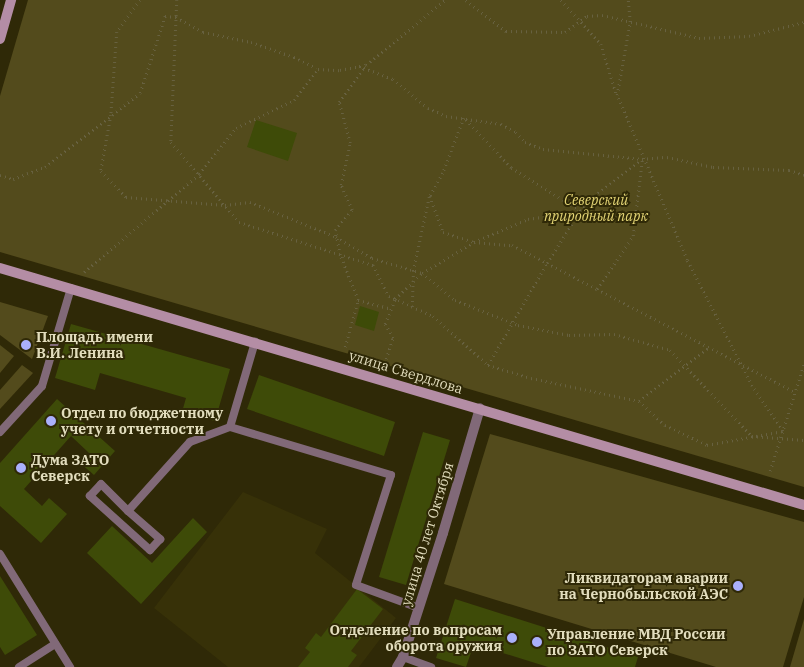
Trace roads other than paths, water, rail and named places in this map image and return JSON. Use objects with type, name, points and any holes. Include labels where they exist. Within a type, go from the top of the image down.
[{"type":"street","points":[[0,39],[11,0]]},
{"type":"street","name":"улица Свердлова","points":[[0,268],[804,504]]},
{"type":"street","name":"улица 40 лет Октября","points":[[397,667],[403,657],[419,608],[480,408]]},
{"type":"lane","points":[[0,432],[42,386],[71,288]]},
{"type":"lane","points":[[230,427],[255,342]]},
{"type":"lane","points":[[128,510],[190,442],[230,427],[391,475],[356,585],[419,608]]},
{"type":"lane","points":[[101,484],[128,510],[160,539],[150,550],[90,496],[101,484]]},
{"type":"lane","points":[[0,554],[70,667]]},
{"type":"lane","points":[[19,667],[55,644]]},
{"type":"lane","points":[[403,657],[431,667]]},
{"type":"place","name":"Площадь имени В.И. Ленина","points":[[26,345]]},
{"type":"place","name":"Отдел по бюджетному учету и отчетности","points":[[51,421]]},
{"type":"place","name":"Дума ЗАТО Северск","points":[[21,468]]},
{"type":"place","name":"Ликвидаторам аварии на Чернобыльской АЭС","points":[[738,586]]},
{"type":"place","name":"Отделение по вопросам оборота оружия","points":[[512,638]]},
{"type":"place","name":"Управление МВД России по ЗАТО Северск","points":[[537,642]]},
{"type":"park label","name":"Северский природный парк","points":[[596,208]]}]
